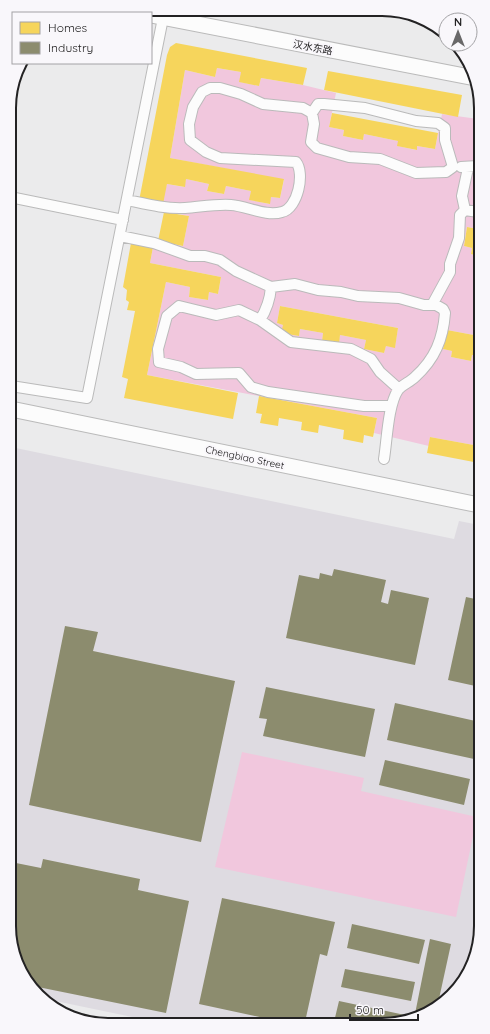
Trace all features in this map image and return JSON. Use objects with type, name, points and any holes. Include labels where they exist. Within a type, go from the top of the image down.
[{"type":"street","name":"汉水东路","points":[[157,16],[468,77]]},
{"type":"street","points":[[152,47],[157,16]]},
{"type":"street","points":[[16,387],[87,398],[127,200],[149,64]]},
{"type":"street","points":[[127,200],[161,207],[185,208],[204,205],[232,205],[266,212],[283,212],[293,205],[300,183],[301,168],[296,162],[220,158],[206,152],[190,140],[189,124],[193,107],[202,92],[210,88],[220,88],[241,94],[263,104],[303,108],[312,113]]},
{"type":"street","points":[[453,167],[445,140],[445,128],[438,123],[416,121],[365,108],[324,104],[318,104],[312,113],[314,124],[311,142],[317,148],[349,157],[380,159],[416,173],[446,172],[453,167],[474,167]]},
{"type":"street","points":[[465,210],[462,196],[468,168]]},
{"type":"street","points":[[16,198],[123,220]]},
{"type":"street","points":[[465,210],[474,211]]},
{"type":"street","points":[[432,305],[450,272],[450,264],[459,238],[460,216],[465,210]]},
{"type":"street","points":[[120,236],[154,243],[190,256],[205,256],[220,260],[236,271],[270,287],[295,284],[358,296],[399,298],[424,305],[432,305],[443,309],[445,313],[441,342],[425,366],[415,377],[399,389],[393,400],[384,459]]},
{"type":"street","points":[[260,320],[267,309],[270,297],[270,287]]},
{"type":"street","points":[[390,406],[364,406],[268,392],[251,387],[239,373],[196,374],[180,367],[160,362],[158,349],[167,316],[179,306],[216,315],[238,310],[260,320],[291,342],[351,349],[371,359],[380,372],[399,389]]},
{"type":"street","name":"Chengbiao Street","points":[[16,409],[474,504]]},
{"type":"shaded area","points":[[217,68],[241,72],[240,82],[259,86],[261,78],[303,85],[336,93],[329,127],[344,130],[343,136],[363,140],[364,134],[398,141],[398,146],[416,150],[417,146],[435,149],[442,114],[474,118],[474,228],[467,227],[464,246],[472,248],[471,254],[474,255],[474,335],[447,330],[443,349],[452,351],[451,357],[471,361],[472,355],[474,355],[474,445],[430,437],[429,446],[374,433],[377,418],[147,375],[166,282],[190,287],[189,297],[208,300],[209,292],[218,294],[221,277],[150,263],[153,247],[158,241],[183,246],[189,216],[159,210],[167,184],[184,187],[186,179],[209,184],[207,191],[224,194],[226,186],[251,191],[250,200],[269,204],[271,197],[280,198],[284,180],[170,158],[185,70],[215,77]],"holes":[[[280,306],[398,328],[395,347],[386,346],[384,353],[364,349],[366,340],[340,335],[338,344],[322,341],[323,333],[300,329],[299,336],[282,333],[283,325],[277,323]]]},
{"type":"shaded area","points":[[16,448],[454,539],[459,521],[474,524],[474,932],[469,956],[459,977],[447,991],[433,1003],[406,1015],[394,1017],[137,1018],[54,1001],[39,987],[31,977],[25,967],[19,950],[16,926]]},
{"type":"shaded area","points":[[242,752],[364,778],[361,791],[474,816],[474,831],[456,917],[215,867]]},
{"type":"building: Homes","points":[[176,43],[307,68],[303,85],[261,78],[259,86],[239,82],[241,72],[217,68],[215,77],[185,70],[170,158],[284,179],[280,198],[271,197],[270,204],[249,200],[251,191],[226,186],[224,194],[207,191],[209,184],[186,179],[185,187],[167,184],[163,204],[139,201],[167,55],[170,47]]},
{"type":"building: Homes","points":[[328,71],[462,95],[458,117],[324,90]]},
{"type":"building: Homes","points":[[332,113],[438,133],[435,149],[417,146],[417,150],[397,146],[398,141],[364,134],[363,140],[343,136],[344,130],[329,127]]},
{"type":"building: Homes","points":[[164,212],[189,216],[183,246],[158,241]]},
{"type":"building: Homes","points":[[467,227],[474,228],[474,255],[471,254],[472,248],[464,246]]},
{"type":"building: Homes","points":[[131,243],[153,247],[150,263],[221,277],[218,294],[209,292],[208,300],[189,297],[190,287],[166,282],[147,375],[238,393],[233,419],[124,398],[128,379],[122,377],[135,311],[127,310],[129,302],[126,300],[127,290],[123,287]]},
{"type":"building: Homes","points":[[280,306],[398,328],[395,348],[386,346],[384,353],[364,349],[366,340],[340,335],[339,344],[322,341],[323,333],[300,329],[299,336],[281,333],[283,325],[277,323]]},
{"type":"building: Homes","points":[[447,330],[474,335],[474,355],[472,355],[471,361],[451,357],[452,351],[443,349]]},
{"type":"building: Homes","points":[[259,396],[377,418],[373,437],[364,435],[363,443],[343,439],[344,430],[319,425],[318,433],[301,430],[302,422],[279,418],[278,426],[260,423],[262,414],[256,413]]},
{"type":"building: Homes","points":[[430,437],[474,445],[474,462],[427,453]]},
{"type":"building: Industry","points":[[334,569],[386,580],[381,602],[388,604],[391,590],[429,598],[415,665],[286,638],[299,575],[319,579],[320,573],[332,576]]},
{"type":"building: Industry","points":[[466,597],[474,599],[474,686],[448,680]]},
{"type":"building: Industry","points":[[65,626],[98,632],[93,651],[235,681],[201,842],[29,805]]},
{"type":"building: Industry","points":[[266,687],[375,709],[365,757],[263,736],[267,719],[259,718]]},
{"type":"building: Industry","points":[[395,703],[474,721],[474,759],[387,740]]},
{"type":"building: Industry","points":[[385,760],[470,779],[464,805],[379,785]]},
{"type":"building: Industry","points":[[43,859],[140,879],[138,890],[189,901],[166,1013],[39,987],[25,967],[19,950],[16,926],[16,863],[41,868]]},
{"type":"building: Industry","points":[[222,898],[335,922],[327,956],[320,954],[306,1018],[264,1018],[199,1004]]},
{"type":"building: Industry","points":[[352,924],[425,940],[419,964],[347,948]]},
{"type":"building: Industry","points":[[430,939],[451,944],[439,998],[428,1006],[415,1012]]},
{"type":"building: Industry","points":[[345,969],[415,982],[411,1001],[341,987]]},
{"type":"building: Industry","points":[[339,1001],[405,1015],[382,1018],[335,1018]]}]
